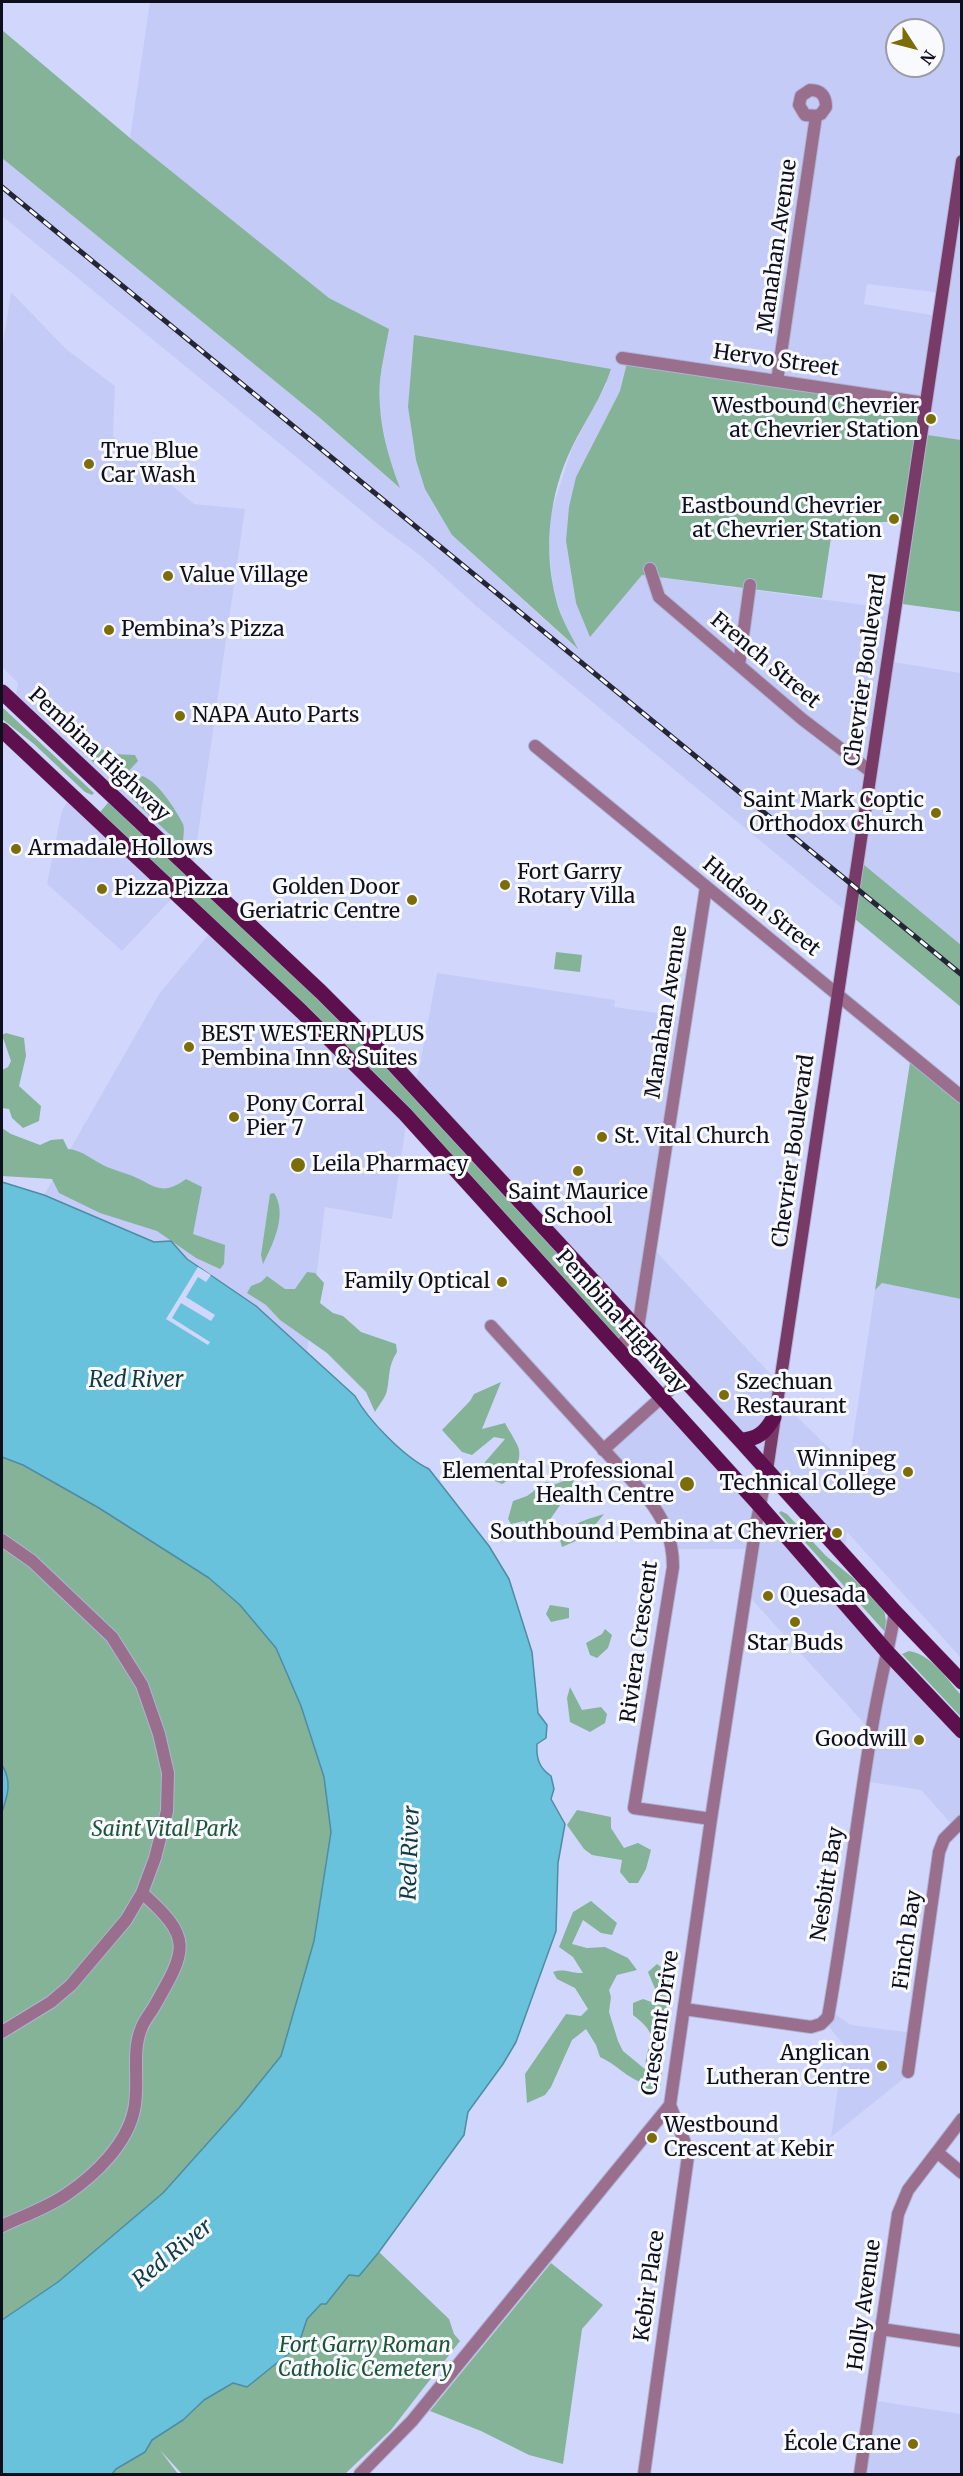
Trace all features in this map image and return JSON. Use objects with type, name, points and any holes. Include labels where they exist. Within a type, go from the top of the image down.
[{"type":"main road","name":"Pembina Highway","points":[[2,692],[343,1014],[413,1085],[638,1328],[895,1612],[962,1682]]},
{"type":"main road","name":"Pembina Highway","points":[[2,730],[364,1072],[760,1506],[888,1653],[962,1731]]},
{"type":"main road","points":[[508,1229],[529,1210]]},
{"type":"main road","points":[[740,1440],[749,1440],[760,1435],[774,1417]]},
{"type":"street","name":"Manahan Avenue","points":[[777,381],[816,116]]},
{"type":"street","name":"Chevrier Boulevard","points":[[766,1470],[962,161]]},
{"type":"street","name":"Hervo Street","points":[[622,358],[925,402]]},
{"type":"street","name":"French Street","points":[[650,569],[659,597],[802,719],[870,771]]},
{"type":"street","points":[[739,665],[750,585]]},
{"type":"street","name":"Hudson Street","points":[[535,746],[962,1097]]},
{"type":"street","name":"Manahan Avenue","points":[[638,1328],[706,887]]},
{"type":"street","name":"Riviera Crescent","points":[[491,1326],[657,1510],[670,1536],[673,1550],[668,1606],[634,1808],[711,1820]]},
{"type":"street","points":[[617,1348],[638,1328]]},
{"type":"street","points":[[603,1450],[683,1378]]},
{"type":"street","name":"Crescent Drive","points":[[360,2475],[412,2421],[670,2106],[711,1820],[766,1470]]},
{"type":"street","points":[[2,1540],[47,1574],[112,1637],[142,1685],[159,1734],[168,1773],[167,1810],[155,1858],[142,1893],[120,1928],[70,1985],[51,2002],[2,2032]]},
{"type":"street","name":"Nesbitt Bay","points":[[684,2009],[811,2027],[821,2024],[828,2017],[871,1731],[895,1612]]},
{"type":"street","name":"Finch Bay","points":[[908,2072],[939,1852],[944,1839],[962,1821]]},
{"type":"street","points":[[2,2226],[67,2194],[112,2152],[127,2132],[134,2109],[137,2045],[141,2028],[181,1951],[176,1928],[163,1911],[142,1893]]},
{"type":"street","name":"Kebir Place","points":[[644,2475],[688,2156],[683,2136],[670,2106]]},
{"type":"street","name":"Holly Avenue","points":[[860,2475],[900,2205],[908,2190],[962,2119]]},
{"type":"street","points":[[937,2152],[962,2173]]},
{"type":"street","points":[[881,2329],[962,2341]]},
{"type":"shaded area","points":[[150,2],[961,2],[961,440],[620,391],[576,477],[566,541],[576,603],[623,595],[642,575],[872,606],[895,603],[887,661],[961,673],[961,945],[858,860],[849,914],[476,606],[422,557],[379,525],[2,216],[2,158],[320,418],[399,487],[388,456],[379,405],[380,379],[388,329],[329,298],[130,138]],"holes":[[[867,284],[942,293],[938,316],[864,304]],[[607,383],[572,448],[551,513],[549,549],[553,586],[562,618],[576,648],[452,535],[416,460],[408,407]]]},
{"type":"shaded area","points":[[11,292],[66,349],[115,386],[113,436],[194,504],[245,509],[193,869],[15,701],[18,683],[2,667],[2,350]]},
{"type":"shaded area","points":[[71,796],[176,894],[122,951],[47,884],[62,810]]},
{"type":"shaded area","points":[[213,929],[407,1118],[392,1219],[325,1207],[307,1352],[256,1306],[187,1259],[171,1242],[154,1242],[44,1195],[159,994]]},
{"type":"shaded area","points":[[437,973],[615,1000],[614,1007],[686,1017],[651,1246],[779,1383],[777,1397],[836,1455],[851,1450],[875,1290],[882,1283],[961,1299],[961,1658],[847,1532],[844,1554],[413,1085],[419,1070]]},
{"type":"shaded area","points":[[661,1397],[961,1731],[961,1820],[954,1827],[921,1790],[864,1781],[871,1731],[746,1593],[753,1549],[673,1549],[670,1536],[603,1450]]},
{"type":"shaded area","points":[[832,2012],[851,2025],[914,2033],[908,2075],[831,2137],[844,2045],[829,2027]]},
{"type":"shaded area","name":"École Crane","points":[[871,2400],[961,2414],[961,2474],[860,2474]]},
{"type":"green space","points":[[2,30],[130,138],[329,298],[389,329],[379,394],[387,449],[400,488],[320,418],[2,158]]},
{"type":"green space","points":[[414,335],[611,369],[564,465],[550,522],[550,561],[556,599],[578,649],[452,535],[425,489],[416,460],[408,407]]},
{"type":"green space","points":[[628,359],[925,403],[921,434],[961,440],[961,612],[895,603],[907,521],[833,524],[822,598],[642,575],[590,637],[576,603],[566,541],[569,507],[576,477],[620,391]]},
{"type":"green space","points":[[2,707],[94,793],[92,795],[85,792],[34,744],[2,719]]},
{"type":"green space","points":[[84,744],[91,744],[112,754],[135,755],[138,761],[123,777],[112,779],[79,749]]},
{"type":"green space","points":[[142,776],[160,789],[176,811],[184,826],[183,843],[180,844],[132,799],[131,788]]},
{"type":"green space","points":[[113,797],[343,1014],[638,1327],[617,1348],[407,1118],[95,818]]},
{"type":"green space","points":[[857,859],[961,945],[961,1007],[849,914]]},
{"type":"green space","points":[[556,952],[582,955],[580,972],[554,969]]},
{"type":"green space","points":[[6,1033],[24,1038],[26,1056],[19,1086],[41,1106],[39,1121],[23,1128],[12,1118],[9,1109],[2,1108],[2,1070],[8,1067],[11,1061],[2,1035]]},
{"type":"green space","points":[[911,1056],[961,1097],[961,1299],[882,1283],[875,1290]]},
{"type":"green space","points":[[2,1128],[11,1134],[40,1145],[51,1140],[63,1139],[68,1149],[78,1151],[107,1167],[157,1188],[170,1188],[186,1179],[202,1187],[193,1234],[225,1245],[224,1264],[220,1269],[196,1258],[157,1231],[100,1213],[59,1193],[52,1179],[2,1176]]},
{"type":"green space","points":[[274,1193],[280,1210],[279,1219],[275,1238],[263,1264],[261,1255],[270,1194]]},
{"type":"green space","points":[[307,1272],[315,1273],[324,1283],[320,1303],[333,1313],[343,1316],[361,1332],[396,1344],[397,1352],[391,1366],[386,1393],[375,1412],[366,1392],[327,1353],[247,1293],[251,1286],[261,1282],[267,1276],[285,1289],[295,1289]]},
{"type":"green space","points":[[501,1382],[482,1429],[505,1423],[518,1447],[519,1460],[515,1470],[502,1484],[485,1477],[485,1462],[505,1439],[494,1437],[472,1455],[462,1452],[442,1430],[474,1394]]},
{"type":"green space","name":"Saint Vital Park","points":[[2,1457],[23,1465],[99,1508],[209,1578],[240,1605],[276,1648],[301,1706],[324,1777],[331,1832],[314,1941],[281,2056],[239,2108],[163,2193],[58,2282],[2,2320]]},
{"type":"green space","points":[[573,1477],[574,1485],[549,1521],[547,1532],[539,1538],[524,1521],[511,1524],[508,1519],[513,1501],[527,1496],[546,1482],[556,1484]]},
{"type":"green space","points":[[781,1511],[787,1514],[826,1556],[852,1577],[884,1609],[885,1632],[779,1513]]},
{"type":"green space","points":[[604,1514],[585,1537],[562,1547],[560,1540],[563,1534],[573,1526]]},
{"type":"green space","points":[[550,1605],[569,1608],[569,1618],[551,1622],[546,1614]]},
{"type":"green space","points":[[605,1629],[612,1635],[608,1648],[597,1658],[590,1655],[586,1643],[602,1634]]},
{"type":"green space","points":[[909,1651],[932,1662],[961,1695],[961,1717],[902,1654]]},
{"type":"green space","points":[[570,1687],[582,1710],[601,1707],[607,1714],[605,1723],[590,1732],[570,1722],[567,1698]]},
{"type":"green space","points":[[577,1810],[611,1817],[611,1828],[624,1848],[638,1843],[651,1850],[646,1869],[638,1883],[629,1883],[620,1872],[622,1860],[592,1855],[584,1849],[567,1825]]},
{"type":"green space","points":[[591,1901],[617,1923],[612,1935],[601,1933],[583,1920],[572,1944],[587,1948],[605,1947],[628,1958],[637,1970],[617,1975],[609,1990],[611,1997],[609,2012],[623,2051],[646,2070],[651,2036],[643,2023],[633,2015],[633,2003],[643,1999],[657,2004],[658,1996],[648,1972],[657,1964],[675,1978],[665,2036],[660,2086],[656,2090],[647,2090],[643,2083],[600,2057],[586,2029],[572,2040],[551,2087],[545,2095],[527,2103],[525,2074],[566,2014],[581,2016],[588,2009],[575,1988],[557,1979],[553,1972],[583,1973],[573,1957],[559,1947],[573,1912]]},
{"type":"green space","name":"Fort Garry Roman Catholic Cemetery","points":[[379,2252],[449,2319],[454,2334],[460,2341],[391,2430],[345,2474],[182,2474],[160,2450],[178,2474],[112,2474],[116,2469],[145,2452],[152,2440],[183,2420],[204,2400],[298,2347],[306,2319],[321,2304],[327,2303],[349,2275],[359,2275]]},
{"type":"green space","points":[[551,2263],[603,2305],[582,2329],[563,2464],[529,2455],[481,2431],[430,2411]]},
{"type":"water","name":"Red River","points":[[2,1182],[44,1195],[154,1242],[171,1241],[187,1259],[256,1306],[355,1396],[369,1416],[398,1447],[429,1469],[489,1546],[509,1579],[532,1652],[538,1713],[547,1725],[546,1738],[537,1744],[537,1754],[541,1766],[551,1776],[554,1789],[551,1799],[565,1824],[558,1863],[556,1931],[516,2042],[468,2112],[464,2135],[359,2276],[349,2275],[326,2304],[321,2304],[307,2319],[298,2346],[247,2387],[233,2383],[204,2400],[183,2420],[152,2440],[145,2452],[116,2469],[112,2474],[2,2474],[2,2320],[58,2282],[163,2193],[239,2108],[281,2056],[314,1941],[331,1832],[324,1777],[301,1706],[276,1648],[240,1605],[209,1578],[99,1508],[23,1465],[2,1457]]},
{"type":"water","points":[[2,1765],[7,1777],[8,1788],[2,1812]]},
{"type":"pier","points":[[198,1267],[211,1275],[206,1282],[198,1277],[186,1297],[215,1315],[211,1321],[181,1303],[172,1318],[210,1342],[208,1345],[166,1319]]},
{"type":"railway","points":[[2,187],[962,975]]},
{"type":"place","name":"Westbound Chevrier at Chevrier Station","points":[[931,419]]},
{"type":"place","name":"True Blue Car Wash","points":[[89,464]]},
{"type":"place","name":"Eastbound Chevrier at Chevrier Station","points":[[894,519]]},
{"type":"place","name":"Value Village","points":[[168,576]]},
{"type":"place","name":"Pembina’s Pizza","points":[[109,630]]},
{"type":"place","name":"NAPA Auto Parts","points":[[180,716]]},
{"type":"place","name":"Saint Mark Coptic Orthodox Church","points":[[936,813]]},
{"type":"place","name":"Armadale Hollows","points":[[16,849]]},
{"type":"place","name":"Fort Garry Rotary Villa","points":[[505,885]]},
{"type":"place","name":"Pizza Pizza","points":[[102,889]]},
{"type":"place","name":"Golden Door Geriatric Centre","points":[[412,900]]},
{"type":"place","name":"BEST WESTERN PLUS Pembina Inn & Suites","points":[[189,1047]]},
{"type":"place","name":"Pony Corral Pier 7","points":[[234,1117]]},
{"type":"place","name":"St. Vital Church","points":[[602,1137]]},
{"type":"place","name":"Leila Pharmacy","points":[[298,1165]]},
{"type":"place","name":"Saint Maurice School","points":[[578,1171]]},
{"type":"place","name":"Family Optical","points":[[502,1282]]},
{"type":"place","name":"Szechuan Restaurant","points":[[724,1395]]},
{"type":"place","name":"Winnipeg Technical College","points":[[908,1472]]},
{"type":"place","name":"Elemental Professional Health Centre","points":[[687,1484]]},
{"type":"place","name":"Southbound Pembina at Chevrier","points":[[837,1533]]},
{"type":"place","name":"Quesada","points":[[768,1596]]},
{"type":"place","name":"Star Buds","points":[[795,1622]]},
{"type":"place","name":"Goodwill","points":[[919,1740]]},
{"type":"place","name":"Anglican Lutheran Centre","points":[[882,2066]]},
{"type":"place","name":"Westbound Crescent at Kebir","points":[[652,2138]]},
{"type":"place","name":"École Crane","points":[[913,2444]]}]
